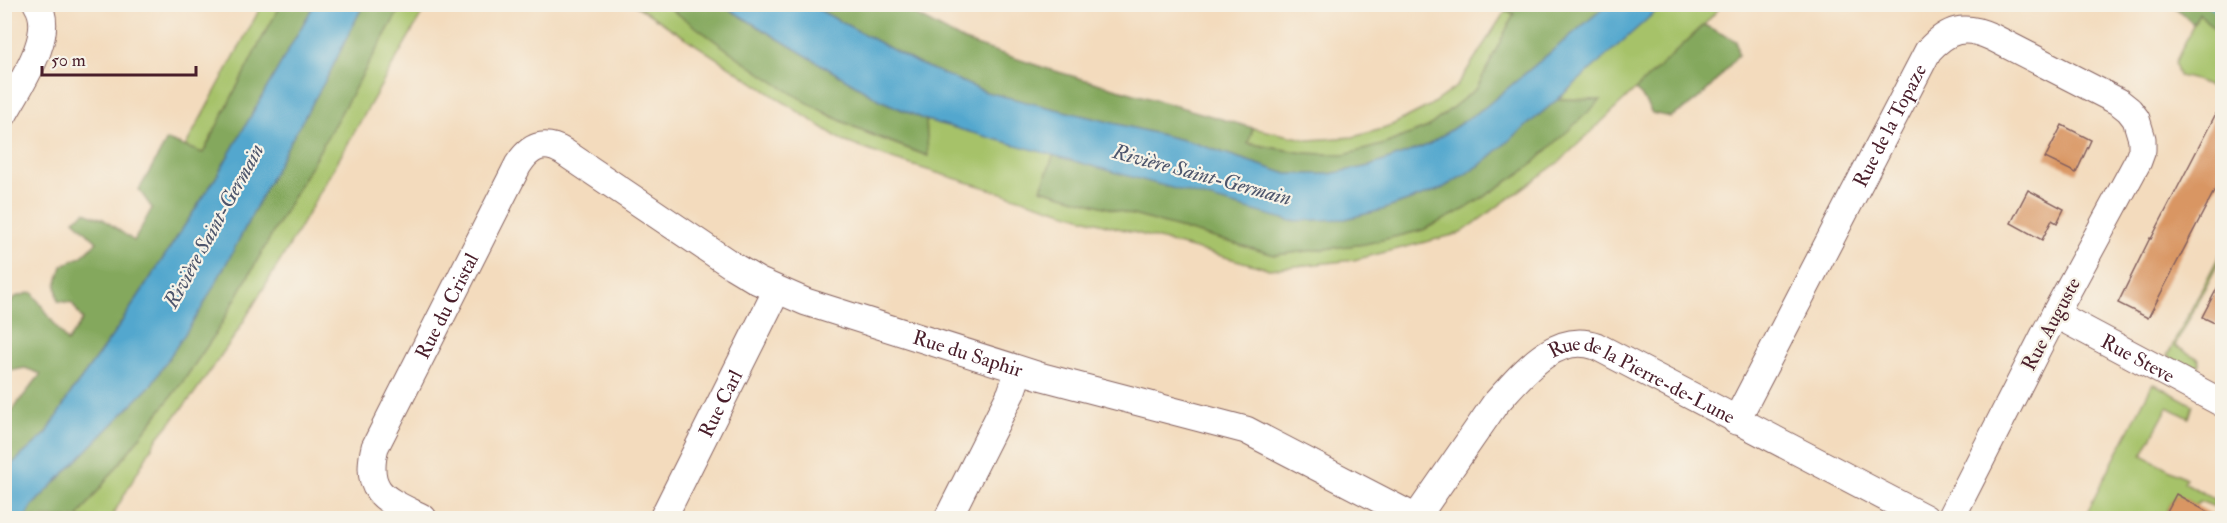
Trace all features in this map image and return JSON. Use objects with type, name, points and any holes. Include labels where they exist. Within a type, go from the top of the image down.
[{"type":"street","points":[[4,114],[42,40],[43,18],[37,4]]},
{"type":"street","name":"Rue de la Topaze","points":[[1736,421],[1928,51],[1939,39],[1958,30],[1979,31],[2119,102],[2129,110],[2140,128]]},
{"type":"street","name":"Rue Auguste","points":[[1951,519],[2055,314],[2138,161],[2142,150],[2140,128]]},
{"type":"street","name":"Rue du Saphir","points":[[540,145],[549,145],[564,152],[733,266],[777,290],[806,302],[1019,370],[1246,430],[1416,518]]},
{"type":"street","name":"Rue du Cristal","points":[[423,519],[382,495],[375,487],[372,477],[372,459],[384,428],[518,165],[529,150],[540,145]]},
{"type":"street","name":"Rue Carl","points":[[663,519],[777,290]]},
{"type":"street","name":"Rue Steve","points":[[2055,314],[2223,403]]},
{"type":"street","name":"Rue de la Pierre-de-Lune","points":[[1416,518],[1495,404],[1549,352],[1565,344],[1580,342],[1596,346],[1925,519]]},
{"type":"street","points":[[948,519],[1011,393],[1019,370]]},
{"type":"green space","points":[[262,5],[281,5],[203,154],[185,147]]},
{"type":"green space","points":[[281,5],[314,5],[215,179],[115,332],[70,394],[47,433],[5,470],[5,419],[41,374],[25,368],[5,372],[5,310],[15,297],[32,292],[67,342],[83,320],[72,303],[58,301],[56,285],[62,266],[82,256],[97,242],[74,220],[85,212],[103,219],[134,241],[152,208],[139,190],[167,140],[203,153]]},
{"type":"green space","points":[[363,5],[402,5],[216,333],[184,380],[77,518],[25,518],[32,506],[151,385],[199,311],[231,255],[285,151],[329,74]]},
{"type":"green space","points":[[402,5],[427,5],[291,243],[234,337],[193,395],[156,440],[111,518],[77,518],[184,380],[216,333]]},
{"type":"green space","points":[[635,5],[665,5],[783,87],[829,115],[866,133],[927,156],[926,120],[1054,154],[1041,189],[1275,255],[1365,244],[1423,230],[1465,209],[1528,168],[1600,100],[1558,99],[1658,9],[1689,11],[1696,5],[1722,5],[1704,25],[1559,162],[1461,233],[1354,260],[1269,269],[1103,224],[895,160],[843,141]]},
{"type":"green space","points":[[665,5],[722,5],[882,101],[926,120],[928,156],[854,127],[808,103],[746,63]]},
{"type":"green space","points":[[810,5],[897,5],[964,41],[1048,69],[1253,128],[1248,144],[1304,153],[1344,155],[1382,145],[1428,127],[1477,88],[1514,14],[1506,10],[1509,5],[1607,5],[1484,108],[1428,145],[1370,166],[1329,174],[1287,174],[1191,142],[986,92],[917,63]]},
{"type":"green space","points":[[2173,5],[2222,5],[2222,38],[2199,13],[2193,24]]},
{"type":"green space","points":[[1506,10],[1514,14],[1477,88],[1428,127],[1382,145],[1344,155],[1304,153],[1248,143],[1253,128],[1309,140],[1353,137],[1386,128],[1429,106],[1457,86]]},
{"type":"green space","points":[[2199,13],[2222,38],[2222,94],[2199,81],[2179,76],[2175,63]]},
{"type":"green space","points":[[1704,25],[1736,41],[1738,55],[1715,82],[1690,105],[1670,117],[1652,113],[1641,95],[1635,90]]},
{"type":"green space","points":[[1558,99],[1601,100],[1528,168],[1465,209],[1423,230],[1365,244],[1275,255],[1041,189],[1054,154],[1131,175],[1345,219],[1382,210],[1441,189],[1479,166]]},
{"type":"green space","points":[[2222,250],[2222,256],[2175,346],[2199,359],[2200,363],[2196,372],[2167,356]]},
{"type":"green space","points":[[2153,383],[2193,405],[2189,418],[2168,407],[2142,455],[2186,478],[2184,482],[2222,504],[2220,509],[2200,501],[2195,505],[2176,495],[2163,518],[2084,518]]},
{"type":"water","name":"Rivière Saint-Germain","points":[[314,5],[363,5],[329,74],[285,151],[200,311],[151,385],[32,506],[25,518],[5,518],[5,470],[47,433],[70,394],[115,332],[215,179]]},
{"type":"water","name":"Rivière Saint-Germain","points":[[722,5],[810,5],[917,63],[986,92],[1191,142],[1287,174],[1329,174],[1370,166],[1428,145],[1484,108],[1607,5],[1663,5],[1479,166],[1441,189],[1382,210],[1345,219],[1291,221],[926,120],[882,101]]},
{"type":"building","points":[[2223,100],[2223,174],[2148,318],[2118,303]]},
{"type":"building","points":[[2062,125],[2091,140],[2076,173],[2045,158]]},
{"type":"building","points":[[2028,190],[2064,209],[2057,223],[2052,220],[2042,240],[2011,223]]},
{"type":"building","points":[[2223,277],[2223,327],[2202,317]]},
{"type":"building","points":[[2176,494],[2220,519],[2163,519]]},
{"type":"waterway","points":[[2211,4],[2222,11]]}]
